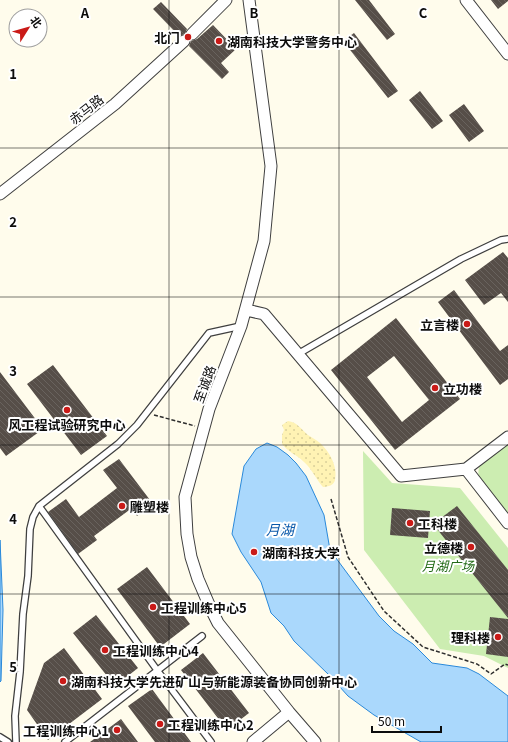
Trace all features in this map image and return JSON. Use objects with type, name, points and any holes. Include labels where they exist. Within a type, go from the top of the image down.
[{"type":"street","name":"赤马路","points":[[0,194],[115,104],[226,0]]},
{"type":"street","name":"至诚路","points":[[249,0],[271,166],[264,242],[241,326],[209,409],[205,429],[185,497],[187,534],[191,557],[198,579],[218,623],[288,712],[315,742]]},
{"type":"street","points":[[466,0],[508,54]]},
{"type":"street","points":[[246,310],[264,314],[401,476],[466,469],[508,437]]},
{"type":"street","points":[[466,469],[508,522]]},
{"type":"street","points":[[252,742],[288,712]]},
{"type":"lane","points":[[298,354],[461,259],[501,240],[508,239]]},
{"type":"lane","points":[[16,742],[15,716],[28,576],[30,529],[33,517],[39,506],[118,444],[147,412],[209,333],[241,326]]},
{"type":"lane","points":[[39,506],[210,742]]},
{"type":"lane","points":[[65,742],[202,636]]},
{"type":"lane","points":[[0,737],[8,742]]},
{"type":"path","points":[[147,412],[205,429]]},
{"type":"path","points":[[332,499],[348,557],[384,611],[423,647],[477,664],[491,674],[505,664],[508,666]]},
{"type":"sand","points":[[288,421],[296,424],[308,435],[319,442],[327,451],[334,465],[336,475],[334,482],[329,486],[323,487],[307,465],[282,444],[282,435],[284,430],[282,425]]},
{"type":"green space","points":[[508,442],[508,516],[478,477],[479,465]]},
{"type":"green space","name":"月湖广场","points":[[363,451],[392,483],[460,488],[508,548],[508,668],[484,656],[440,649],[364,550]]},
{"type":"water","name":"月湖","points":[[267,443],[277,447],[288,455],[306,476],[324,515],[330,550],[379,616],[394,631],[413,644],[432,663],[467,668],[479,674],[508,696],[508,742],[421,742],[374,715],[348,696],[294,641],[284,626],[271,613],[261,582],[241,552],[232,534],[244,466],[256,449]]},
{"type":"water","points":[[0,540],[3,610],[0,682]]},
{"type":"building","points":[[355,0],[369,0],[395,34],[387,40]]},
{"type":"building","points":[[491,0],[508,0],[508,1],[498,9]]},
{"type":"building","points":[[161,2],[187,29],[185,34],[179,36],[153,9]]},
{"type":"building","points":[[213,25],[236,49],[221,63],[229,72],[222,79],[189,46],[191,41],[197,39]]},
{"type":"building","points":[[354,33],[398,91],[388,98],[343,41]]},
{"type":"building","points":[[420,91],[443,121],[432,129],[409,100]]},
{"type":"building","points":[[464,104],[484,131],[469,142],[449,115]]},
{"type":"building","name":"立言楼","points":[[503,252],[508,258],[508,302],[501,293],[484,305],[465,280]]},
{"type":"building","name":"立言楼","points":[[454,290],[500,351],[508,345],[508,379],[500,385],[438,302]]},
{"type":"building","name":"立功楼","points":[[396,318],[460,399],[395,450],[331,370]],"holes":[[[394,356],[429,400],[402,422],[367,377]]]},
{"type":"building","name":"风工程试验研究中心","points":[[53,365],[107,436],[81,455],[27,384]]},
{"type":"building","points":[[0,372],[43,429],[6,456],[0,448]]},
{"type":"building","name":"雕塑楼","points":[[119,459],[153,504],[137,516],[132,508],[94,536],[97,540],[78,554],[48,512],[66,499],[79,517],[117,488],[103,470]]},
{"type":"building","name":"立德楼","points":[[457,506],[508,570],[508,618],[433,524]]},
{"type":"building","name":"工科楼","points":[[392,508],[430,511],[428,538],[390,535]]},
{"type":"building","name":"工程训练中心5","points":[[147,567],[190,624],[160,647],[117,589]]},
{"type":"building","name":"工程训练中心4","points":[[96,615],[138,668],[115,686],[73,633]]},
{"type":"building","name":"理科楼","points":[[490,617],[508,619],[508,657],[486,654]]},
{"type":"building","name":"湖南科技大学先进矿山与新能源装备协同创新中心","points":[[64,648],[102,699],[48,740],[27,710],[44,663]]},
{"type":"building","points":[[203,653],[249,713],[227,730],[181,670]]},
{"type":"building","name":"工程训练中心2","points":[[152,689],[191,742],[155,742],[128,706]]},
{"type":"building","name":"工程训练中心1","points":[[121,719],[138,742],[90,742]]},
{"type":"place","name":"北门","points":[[188,37]]},
{"type":"place","name":"湖南科技大学警务中心","points":[[219,41]]},
{"type":"place","name":"立言楼","points":[[467,324]]},
{"type":"place","name":"立功楼","points":[[435,388]]},
{"type":"place","name":"风工程试验研究中心","points":[[67,410]]},
{"type":"place","name":"雕塑楼","points":[[122,506]]},
{"type":"place","name":"工科楼","points":[[410,523]]},
{"type":"place","name":"立德楼","points":[[471,547]]},
{"type":"place","name":"湖南科技大学","points":[[254,552]]},
{"type":"place","name":"工程训练中心5","points":[[153,607]]},
{"type":"place","name":"理科楼","points":[[498,637]]},
{"type":"place","name":"工程训练中心4","points":[[105,650]]},
{"type":"place","name":"湖南科技大学先进矿山与新能源装备协同创新中心","points":[[63,681]]},
{"type":"place","name":"工程训练中心2","points":[[160,724]]},
{"type":"place","name":"工程训练中心1","points":[[117,730]]}]
